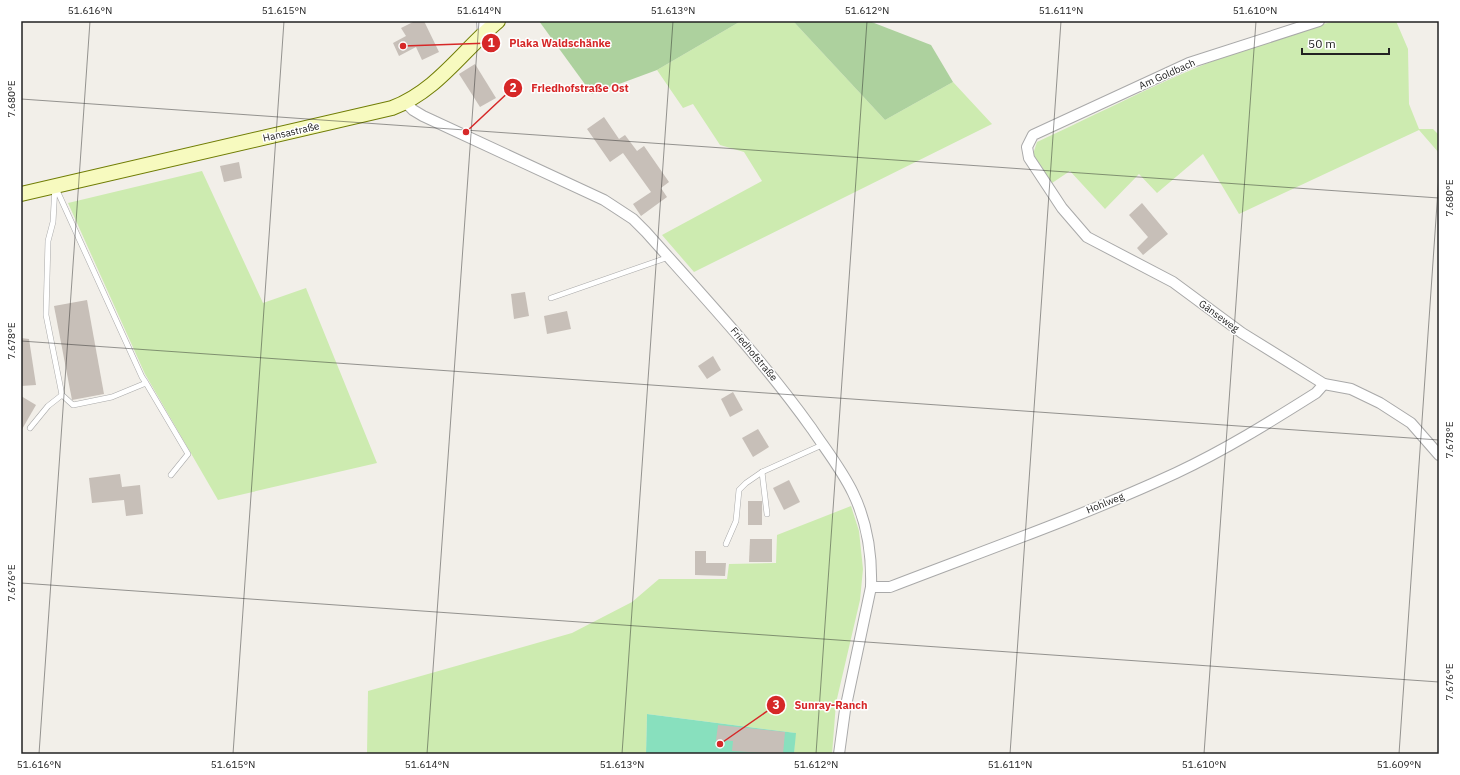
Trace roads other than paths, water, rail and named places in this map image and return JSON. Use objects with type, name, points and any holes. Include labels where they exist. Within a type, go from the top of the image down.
[{"type":"street","name":"Hansastraße","points":[[21,194],[365,115],[406,103],[433,85],[482,28],[498,21]]},
{"type":"street","name":"Am Goldbach","points":[[1028,147],[1032,135],[1189,63],[1319,21]]},
{"type":"street","name":"Friedhofstraße","points":[[406,103],[413,110],[423,116],[617,207],[646,232],[750,348],[842,473],[860,510],[871,556],[871,587],[846,703],[839,754]]},
{"type":"street","name":"Gänseweg","points":[[1028,147],[1029,158],[1062,208],[1087,237],[1173,282],[1242,333],[1324,384],[1351,389],[1380,403],[1411,423],[1439,455]]},
{"type":"street","name":"Hohlweg","points":[[871,587],[890,587],[1107,503],[1177,472],[1252,434],[1316,393],[1324,384]]},
{"type":"lane","points":[[55,186],[53,222],[48,241],[46,314],[62,395],[73,405],[112,397],[146,383]]},
{"type":"lane","points":[[55,186],[146,383],[188,454],[171,475]]},
{"type":"lane","points":[[551,298],[669,257]]},
{"type":"lane","points":[[30,428],[48,406],[62,395]]},
{"type":"lane","points":[[726,544],[736,520],[739,490],[762,472],[822,445]]},
{"type":"lane","points":[[762,472],[767,514]]},
{"type":"place","name":"Plaka Waldschänke","points":[[403,46]]},
{"type":"place","name":"Friedhofstraße Ost","points":[[466,132]]},
{"type":"place","name":"Sunray-Ranch","points":[[720,744]]}]
